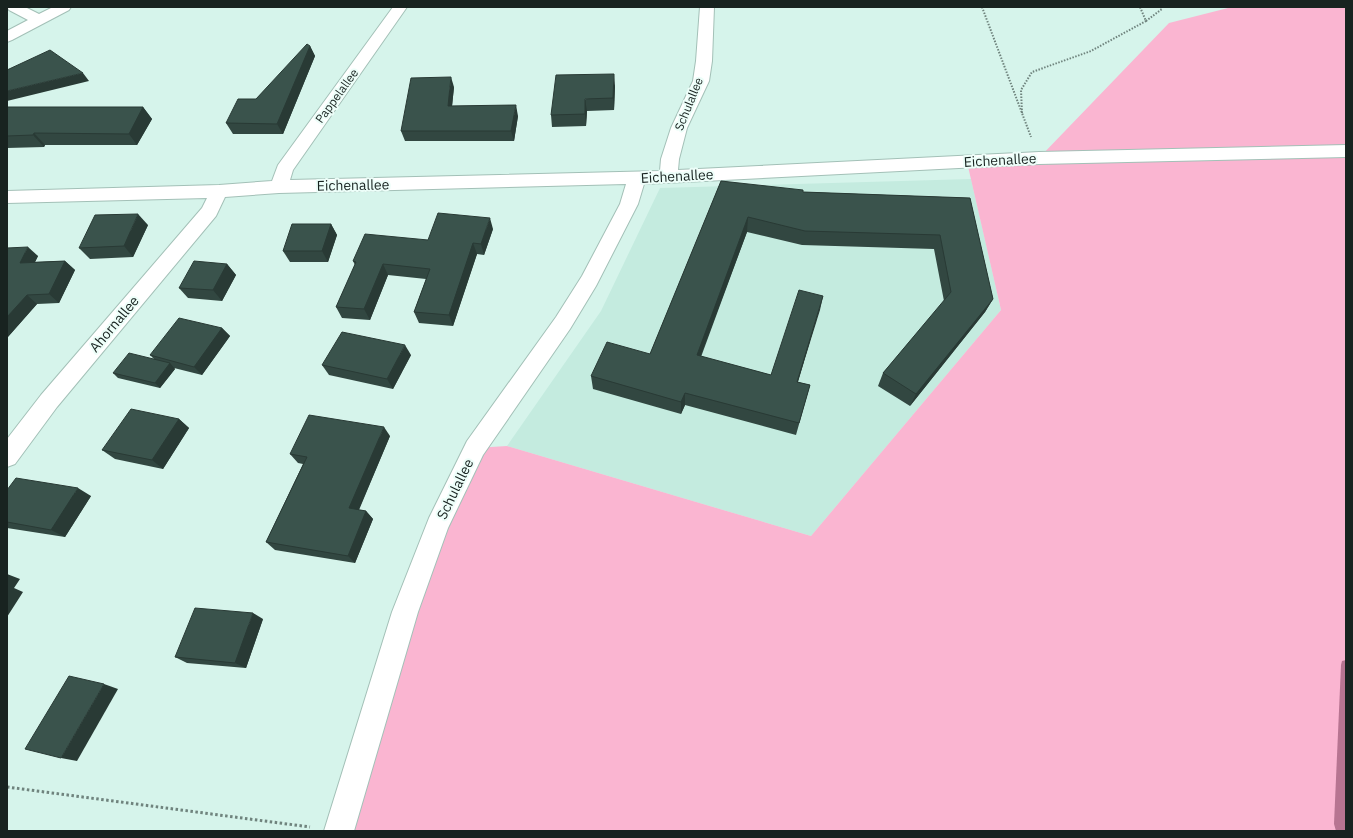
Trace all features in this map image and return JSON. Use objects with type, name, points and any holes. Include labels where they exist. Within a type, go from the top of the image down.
[{"type":"street","points":[[14,7],[39,20]]},
{"type":"street","points":[[7,37],[64,7]]},
{"type":"street","name":"Pappelallee","points":[[279,187],[284,169],[400,7]]},
{"type":"street","name":"Schulallee","points":[[668,177],[670,159],[679,128],[701,81],[704,61],[706,7]]},
{"type":"street","name":"Eichenallee","points":[[7,196],[668,177],[1039,158],[1346,151]]},
{"type":"street","name":"Schulallee","points":[[339,831],[405,612],[437,526],[475,448],[563,323],[589,282],[628,204],[637,178]]},
{"type":"street","name":"Ahornallee","points":[[7,457],[49,401],[210,211],[219,191]]},
{"type":"path","points":[[982,7],[1039,158]]},
{"type":"path","points":[[1140,7],[1146,21]]},
{"type":"path","points":[[1022,113],[1021,90],[1032,72],[1091,51],[1146,21],[1162,9],[1162,7]]},
{"type":"path","points":[[7,787],[339,831]]},
{"type":"shaded area","points":[[1232,7],[1346,7],[1346,831],[339,831],[475,448],[507,446],[811,536],[1001,310],[967,162],[1039,158],[1169,23]]},
{"type":"shaded area","points":[[971,179],[1001,310],[811,536],[507,446],[601,311],[660,188]]},
{"type":"building","points":[[307,44],[310,46],[277,124],[226,123],[238,99],[256,99]]},
{"type":"building","points":[[50,50],[83,73],[7,91],[7,70]]},
{"type":"building","points":[[614,74],[613,98],[585,99],[585,114],[551,115],[556,75]]},
{"type":"building","points":[[451,77],[448,106],[516,105],[511,131],[401,131],[411,78]]},
{"type":"building","points":[[7,107],[143,107],[129,134],[34,133],[33,135],[7,136]]},
{"type":"building","points":[[721,181],[803,190],[803,192],[970,198],[993,299],[916,394],[883,373],[951,292],[940,235],[805,231],[748,217],[697,355],[771,375],[799,290],[823,296],[797,382],[810,385],[799,423],[685,393],[681,402],[591,376],[607,342],[650,354]]},
{"type":"building","points":[[438,213],[490,218],[481,244],[473,243],[449,315],[414,312],[430,269],[383,264],[364,309],[336,307],[356,262],[353,261],[365,234],[428,240]]},
{"type":"building","points":[[138,214],[124,246],[79,248],[95,215]]},
{"type":"building","points":[[292,224],[331,224],[322,251],[283,251]]},
{"type":"building","points":[[28,247],[20,263],[65,261],[49,294],[27,295],[7,317],[7,248]]},
{"type":"building","points":[[194,261],[227,264],[213,290],[179,288]]},
{"type":"building","points":[[179,318],[222,328],[194,367],[150,355]]},
{"type":"building","points":[[342,332],[405,345],[387,379],[322,365]]},
{"type":"building","points":[[129,353],[170,363],[155,383],[113,373]]},
{"type":"building","points":[[131,409],[179,419],[152,460],[102,450]]},
{"type":"building","points":[[309,415],[384,427],[349,508],[366,511],[348,556],[266,542],[307,457],[290,454]]},
{"type":"building","points":[[16,478],[78,488],[51,530],[7,522],[7,490]]},
{"type":"building","points":[[195,608],[253,613],[235,663],[175,657]]},
{"type":"building","points":[[69,676],[104,684],[61,758],[25,749]]},
{"type":"waterway","points":[[1342,831],[1340,824],[1346,665]]}]
